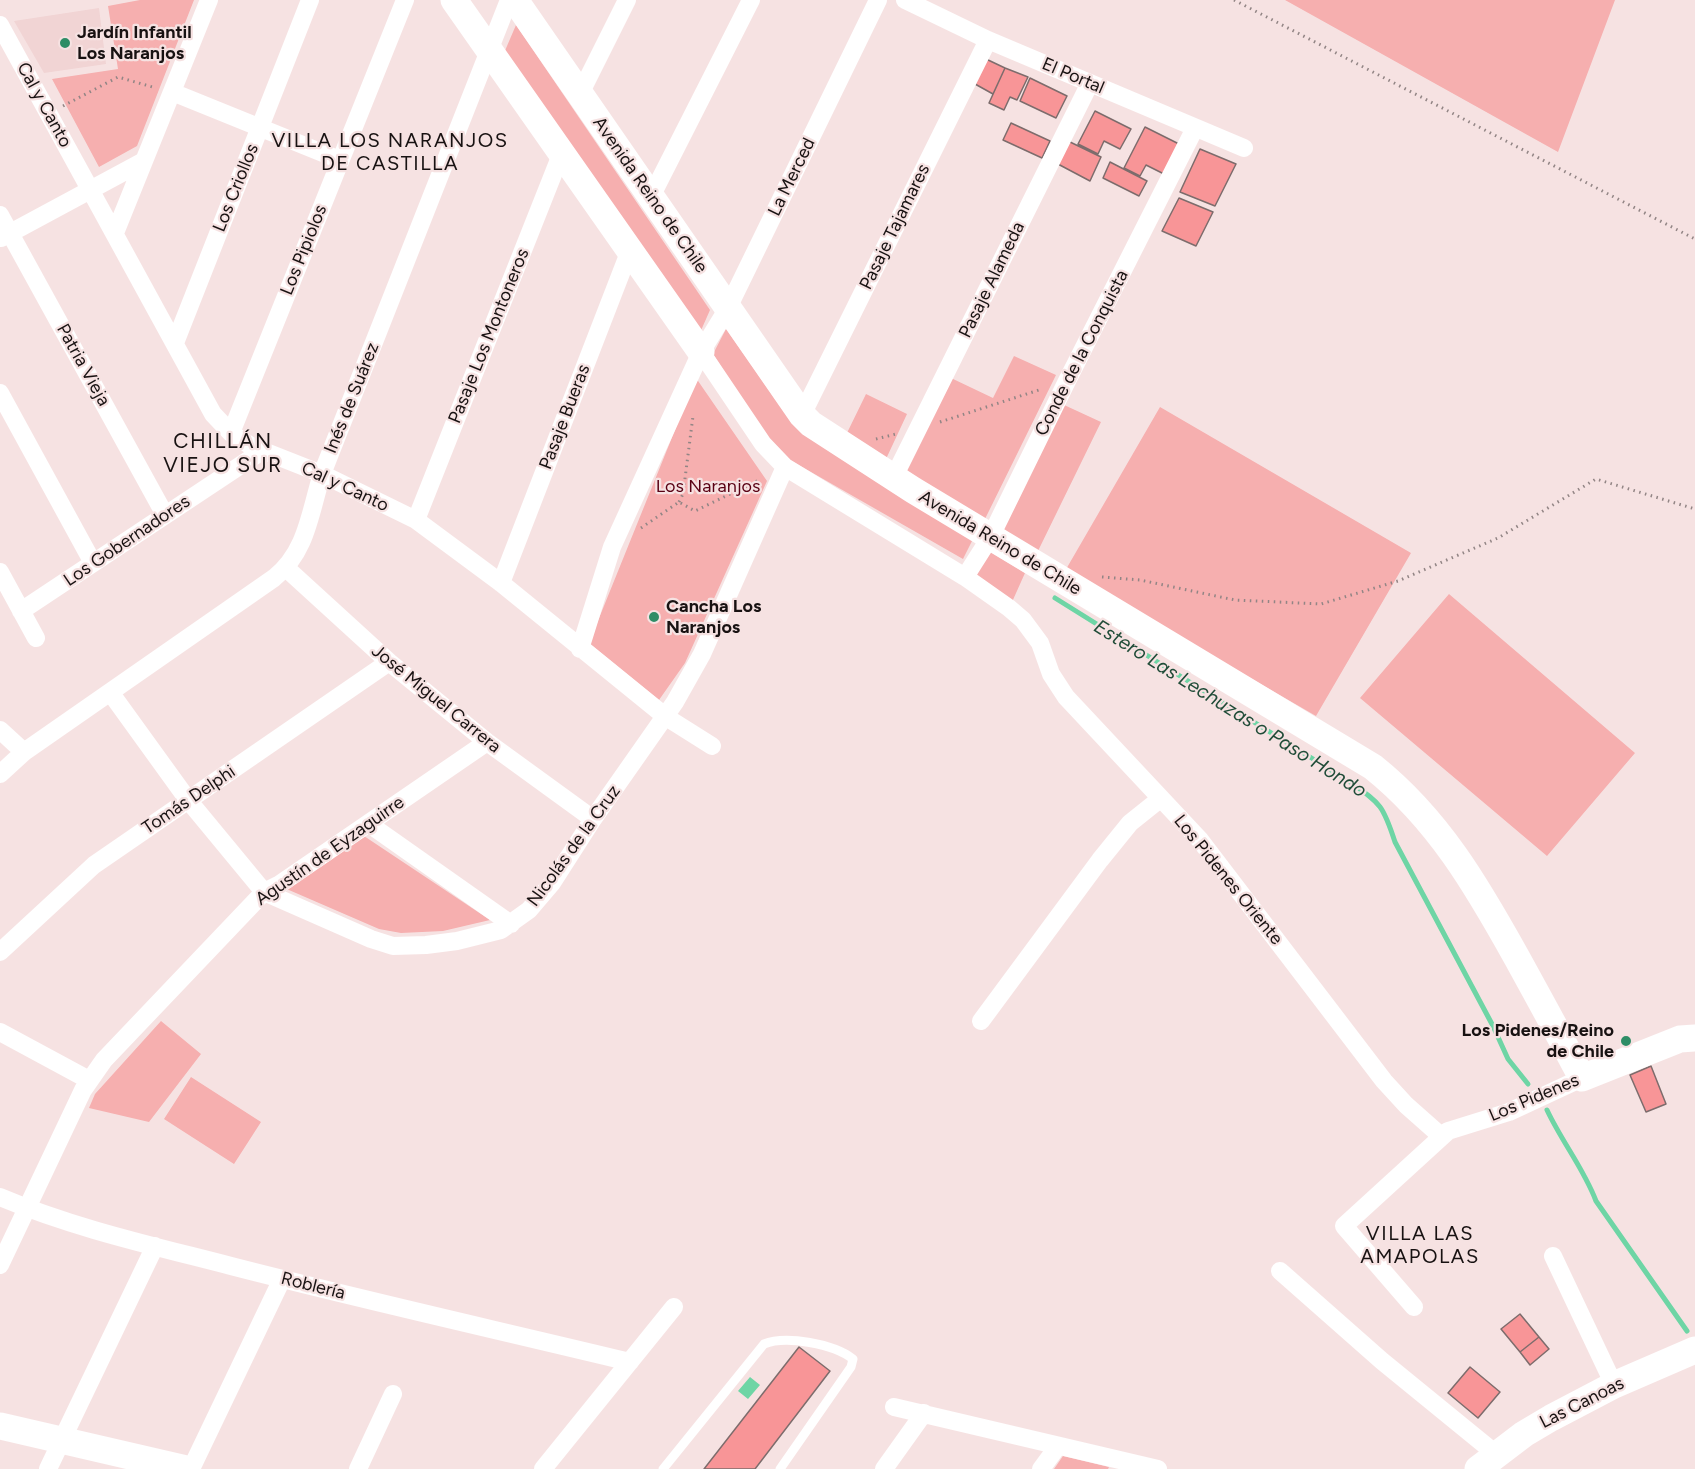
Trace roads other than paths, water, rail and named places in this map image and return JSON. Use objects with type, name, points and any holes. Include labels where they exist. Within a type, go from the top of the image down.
[{"type":"street","points":[[115,233],[209,0]]},
{"type":"street","name":"Los Criollos","points":[[174,343],[310,0]]},
{"type":"street","name":"Los Pipiolos","points":[[231,433],[405,0]]},
{"type":"street","points":[[454,0],[763,444],[785,467],[965,577]]},
{"type":"street","name":"Inés de Suárez","points":[[0,774],[24,752],[286,568],[298,550],[322,474],[508,0]]},
{"type":"street","name":"Avenida Reino de Chile","points":[[515,0],[802,415],[811,424],[894,477],[1373,767],[1399,789],[1421,812],[1462,864],[1582,1078]]},
{"type":"street","points":[[580,94],[627,0]]},
{"type":"street","points":[[651,196],[751,0]]},
{"type":"street","name":"La Merced","points":[[580,649],[612,547],[701,352],[728,308],[878,0]]},
{"type":"street","name":"El Portal","points":[[904,0],[988,40],[1244,148]]},
{"type":"street","name":"Cal y Canto","points":[[0,25],[213,414],[231,433],[241,441],[262,451],[322,474],[416,520],[501,584],[666,717],[712,746]]},
{"type":"street","name":"Pasaje Tajamares","points":[[802,415],[988,40]]},
{"type":"street","name":"Pasaje Alameda","points":[[894,477],[1090,83]]},
{"type":"street","points":[[172,92],[340,160]]},
{"type":"street","name":"Conde de la Conquista","points":[[965,577],[991,536],[1195,128]]},
{"type":"street","name":"Pasaje Los Montoneros","points":[[416,520],[561,152]]},
{"type":"street","points":[[5,236],[144,160]]},
{"type":"street","name":"Patria Vieja","points":[[0,215],[5,236],[165,515]]},
{"type":"street","name":"Pasaje Bueras","points":[[501,584],[630,250]]},
{"type":"street","points":[[0,393],[93,563]]},
{"type":"street","name":"Los Gobernadores","points":[[21,611],[262,451]]},
{"type":"street","name":"Nicolás de la Cruz","points":[[110,692],[188,800],[264,892],[371,939],[393,946],[457,941],[501,930],[530,910],[552,883],[593,819],[666,717],[702,654],[785,467]]},
{"type":"street","name":"José Miguel Carrera","points":[[286,568],[389,662],[487,742],[593,819]]},
{"type":"street","points":[[0,572],[36,638]]},
{"type":"street","name":"Los Pidenes Oriente","points":[[965,577],[1023,620],[1040,643],[1051,674],[1066,697],[1200,840],[1384,1081],[1406,1105],[1441,1136]]},
{"type":"street","name":"Tomás Delphi","points":[[0,952],[94,865],[389,662]]},
{"type":"street","points":[[0,730],[24,752]]},
{"type":"street","name":"Agustín de Eyzaguirre","points":[[0,1265],[89,1080],[127,1035],[264,892],[280,884],[487,742]]},
{"type":"street","points":[[981,1021],[1100,860],[1130,823],[1160,798]]},
{"type":"street","points":[[369,824],[511,924]]},
{"type":"street","points":[[0,1032],[89,1080]]},
{"type":"street","name":"Los Pidenes","points":[[1414,1307],[1344,1226],[1441,1136],[1456,1126],[1509,1112],[1582,1078],[1669,1043],[1680,1039],[1695,1038]]},
{"type":"street","name":"Roblería","points":[[0,1197],[27,1208],[155,1246],[282,1279],[630,1362]]},
{"type":"street","points":[[48,1469],[155,1246]]},
{"type":"street","points":[[1553,1256],[1614,1386]]},
{"type":"street","points":[[1280,1271],[1382,1361],[1487,1461]]},
{"type":"street","points":[[191,1469],[282,1279]]},
{"type":"street","points":[[543,1469],[674,1307]]},
{"type":"street","name":"Las Canoas","points":[[1487,1461],[1524,1434],[1614,1386],[1693,1355]]},
{"type":"street","points":[[358,1469],[393,1394]]},
{"type":"street","points":[[894,1407],[1058,1446],[1121,1465],[1158,1469]]},
{"type":"street","points":[[884,1469],[924,1413]]},
{"type":"street","points":[[0,1426],[186,1469]]},
{"type":"street","points":[[1041,1469],[1058,1446]]},
{"type":"lane","points":[[663,1469],[764,1344],[774,1340],[791,1340],[843,1351],[853,1359],[851,1367],[780,1469]]},
{"type":"waterway","name":"Estero Las Lechuzas o Paso Hondo","points":[[1055,598],[1350,782],[1380,806],[1395,842],[1493,1026],[1508,1059],[1528,1084]]},
{"type":"waterway","name":"Estero Las Lechuzas o Paso Hondo","points":[[1547,1110],[1596,1201],[1687,1331]]},
{"type":"place","name":"Jardín Infantil Los Naranjos","points":[[65,43]]},
{"type":"place","name":"Cancha Los Naranjos","points":[[654,617]]},
{"type":"place","name":"Los Pidenes/Reino de Chile","points":[[1626,1041]]},
{"type":"district","name":"VILLA LOS NARANJOS DE CASTILLA","points":[[390,152]]},
{"type":"district","name":"CHILLÁN VIEJO SUR","points":[[223,454]]},
{"type":"district","name":"VILLA LAS AMAPOLAS","points":[[1420,1246]]},
{"type":"park label","name":"Los Naranjos","points":[[708,487]]}]
